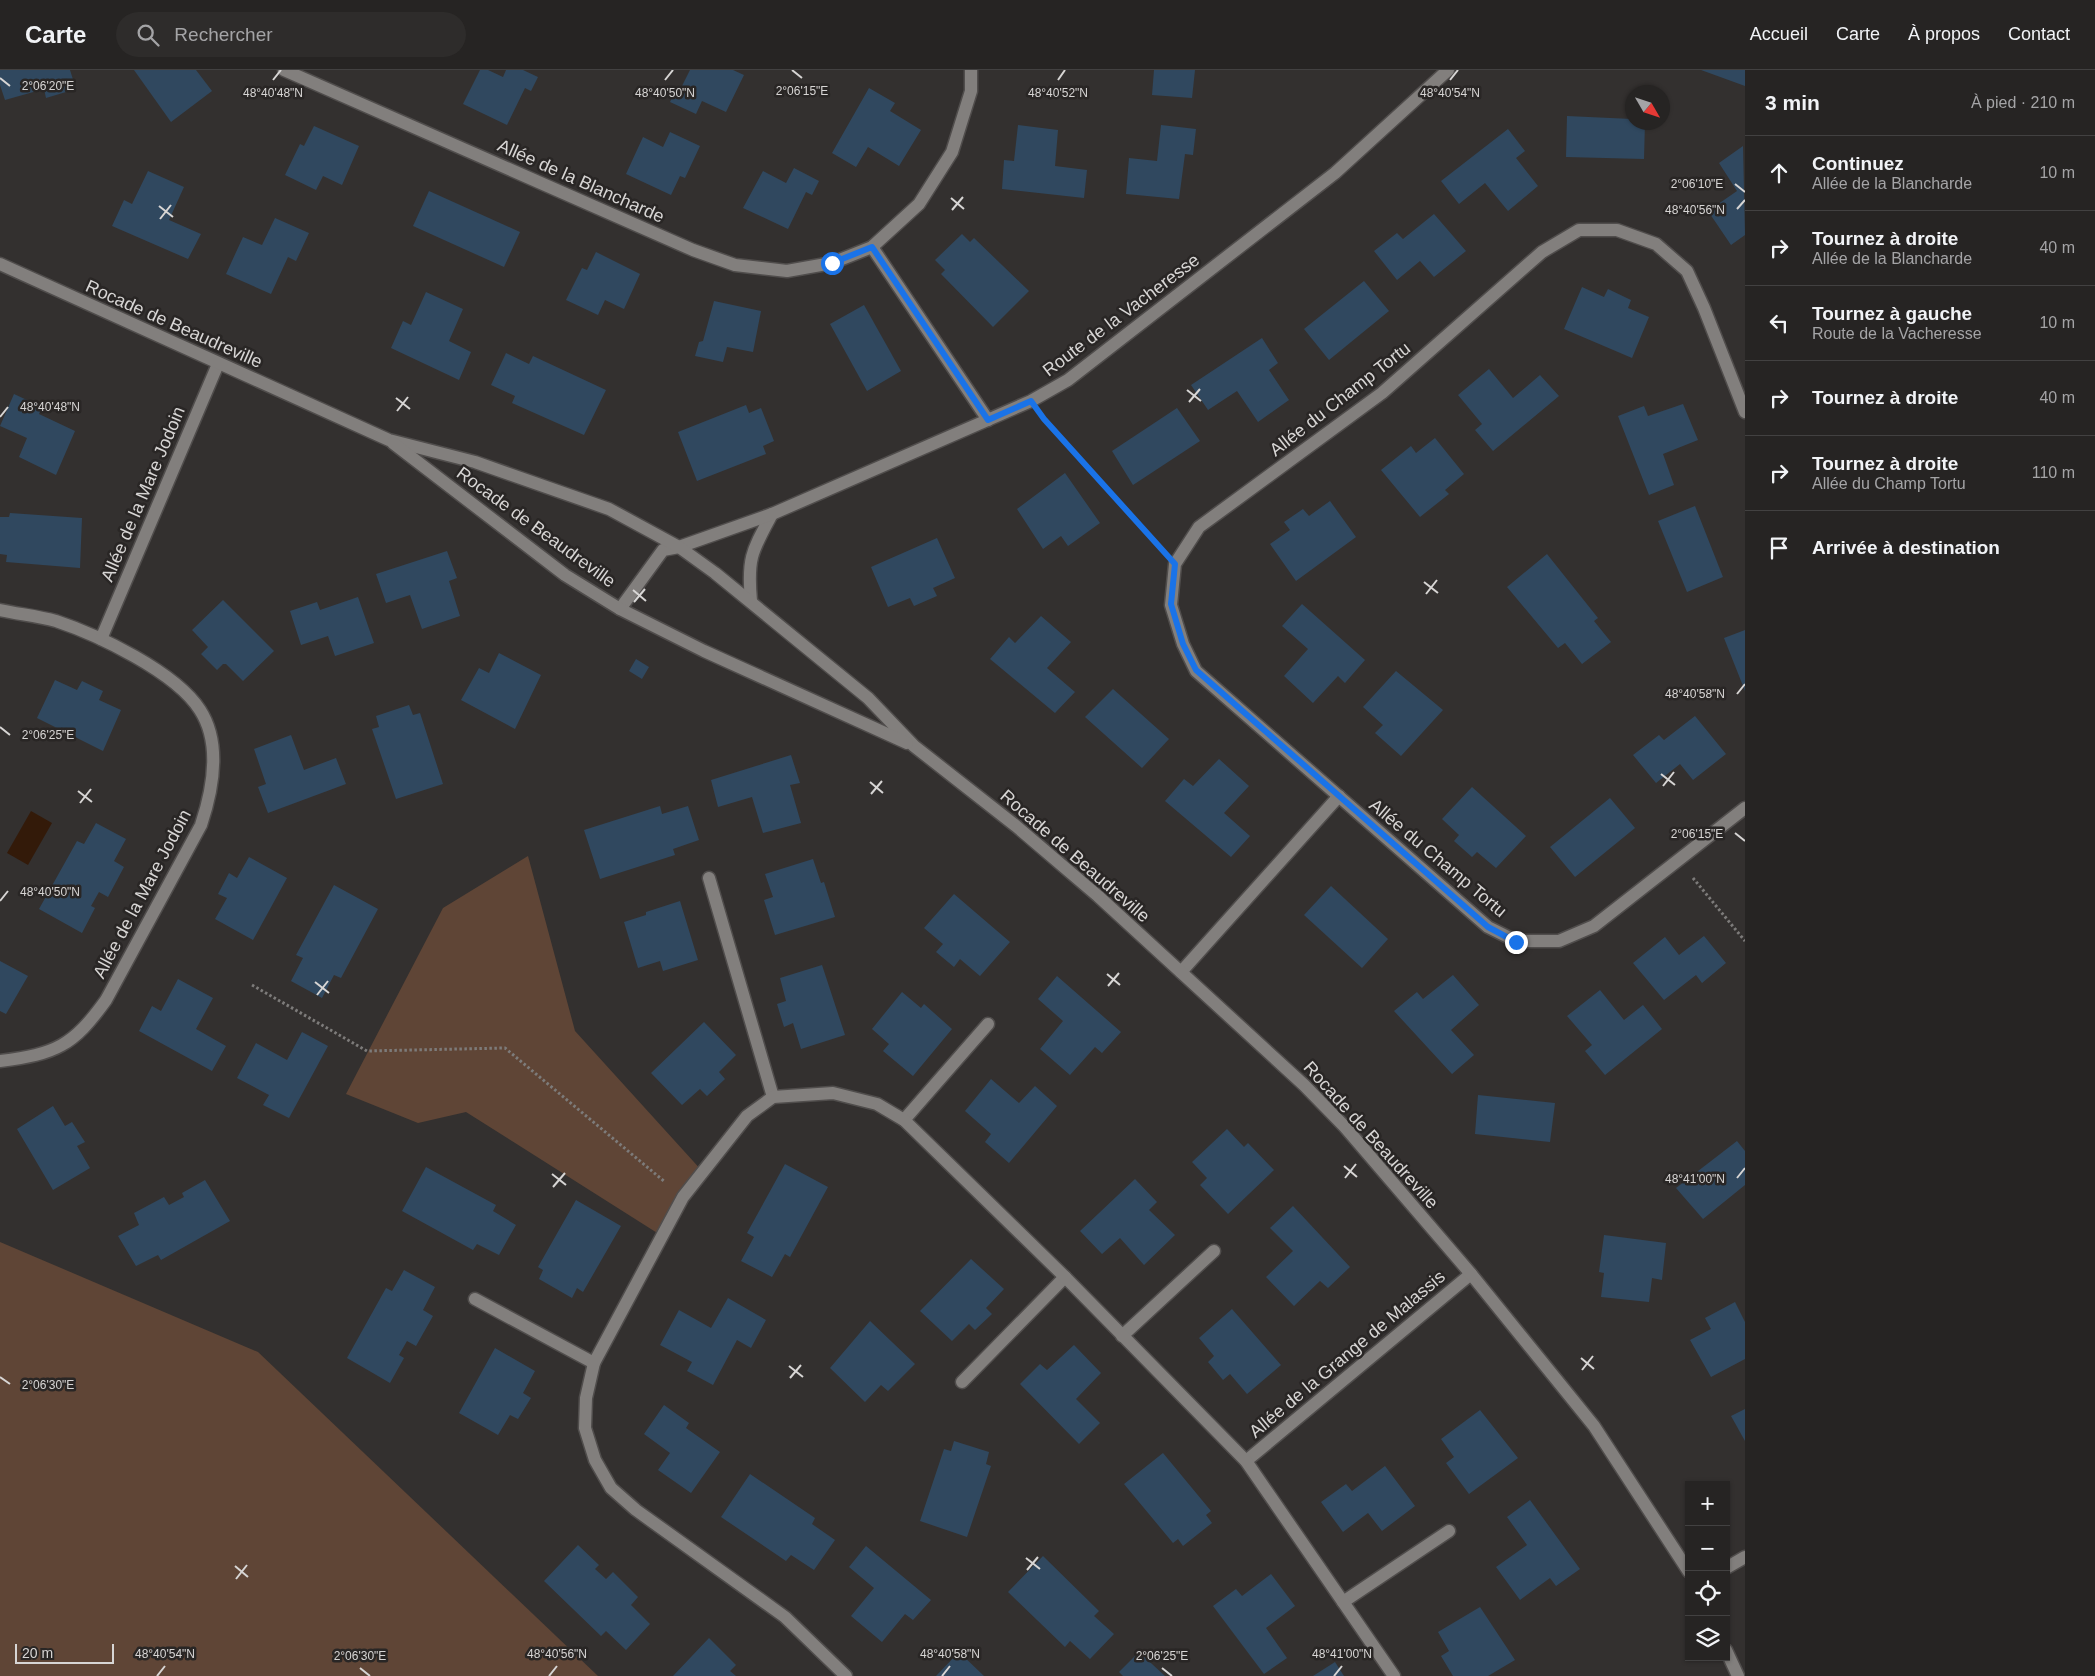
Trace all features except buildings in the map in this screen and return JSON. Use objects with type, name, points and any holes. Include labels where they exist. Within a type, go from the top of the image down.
[{"type":"street","name":"Allée de la Blancharde","points":[[284,70],[693,250],[735,265],[787,272],[832,263],[872,247],[920,204],[952,152],[971,91],[971,70]]},
{"type":"street","name":"Route de la Vacheresse","points":[[620,609],[663,550],[679,547],[772,514],[1031,401],[1068,380],[1335,173],[1448,70]]},
{"type":"street","name":"Allée du Champ Tortu","points":[[1745,412],[1687,270],[1656,244],[1617,230],[1578,230],[1542,252],[1382,393],[1199,528],[1175,564],[1171,604],[1183,644],[1196,670],[1488,927],[1516,942],[1559,941],[1594,926],[1745,808]]},
{"type":"street","points":[[872,247],[988,420]]},
{"type":"street","name":"Rocade de Beaudreville","points":[[0,264],[389,440],[475,462],[608,509],[679,547],[751,601],[868,698],[914,746],[1016,826],[1098,896],[1318,1099],[1471,1274],[1594,1426],[1688,1571]]},
{"type":"street","name":"Allée de la Mare Jodoin","points":[[101,639],[218,364]]},
{"type":"street","name":"Rocade de Beaudreville","points":[[389,440],[565,575],[620,609],[704,651],[914,746]]},
{"type":"street","points":[[751,601],[748,573],[753,550],[772,514]]},
{"type":"street","name":"Allée de la Mare Jodoin","points":[[0,610],[54,621],[101,639],[176,684],[200,710],[209,732],[214,765],[211,795],[201,824],[106,1000],[88,1025],[63,1046],[29,1058],[0,1061]]},
{"type":"street","points":[[1181,972],[1339,796]]},
{"type":"street","points":[[709,878],[773,1097],[747,1116],[683,1196],[594,1363],[586,1398],[585,1428],[595,1460],[611,1488],[636,1510],[785,1617],[846,1676]]},
{"type":"street","points":[[904,1120],[988,1024]]},
{"type":"street","name":"Allée de la Grange de Malassis","points":[[773,1097],[833,1094],[877,1104],[904,1120],[1065,1277],[1246,1461],[1394,1676]]},
{"type":"street","points":[[1122,1336],[1214,1251]]},
{"type":"street","name":"Allée de la Grange de Malassis","points":[[1246,1461],[1471,1274]]},
{"type":"street","points":[[962,1382],[1065,1277]]},
{"type":"street","points":[[475,1299],[594,1363]]},
{"type":"street","points":[[1343,1602],[1449,1531]]},
{"type":"street","points":[[1730,1566],[1745,1557]]},
{"type":"street","points":[[1730,1659],[1738,1676]]},
{"type":"path","points":[[1031,401],[1044,419],[1175,564]]},
{"type":"path","points":[[1678,860],[1745,941]]},
{"type":"path","points":[[252,985],[367,1051],[505,1048],[683,1196]]},
{"type":"shaded area","points":[[31,811],[52,823],[28,865],[7,853]]},
{"type":"shaded area","points":[[528,856],[575,1031],[703,1172],[662,1236],[466,1112],[418,1123],[346,1094],[443,908]]},
{"type":"shaded area","points":[[0,1242],[258,1352],[598,1676],[0,1676]]},
{"type":"route","points":[[832,263],[872,247],[988,420],[1031,401],[1044,419],[1175,564],[1171,604],[1183,644],[1196,670],[1488,927],[1516,942]]}]
